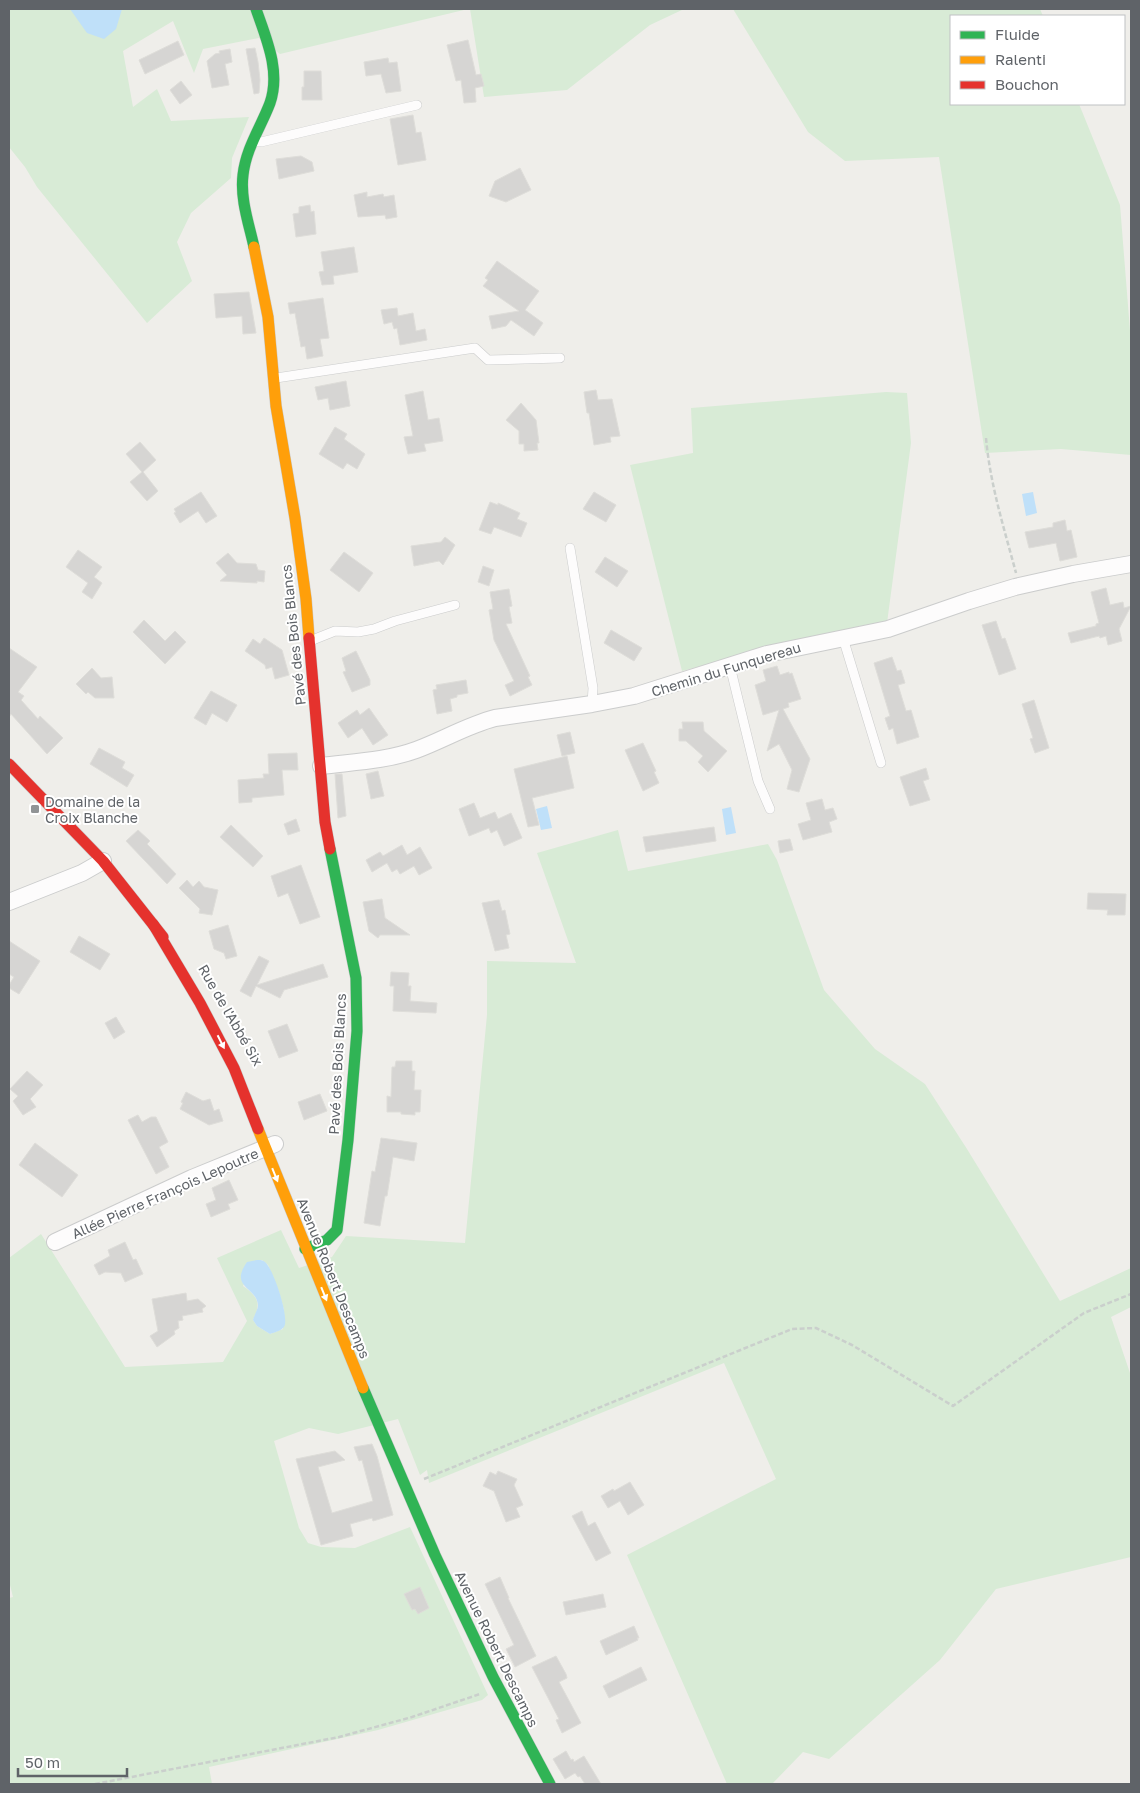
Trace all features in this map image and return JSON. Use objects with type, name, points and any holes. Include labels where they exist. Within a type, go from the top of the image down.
[{"type":"main road","name":"Pavé des Bois Blancs","points":[[256,9],[270,53],[274,85],[270,102],[252,142],[243,171],[242,187],[268,317],[276,406],[298,538],[310,641],[326,828],[355,966],[358,1014],[348,1140],[337,1230],[334,1236],[305,1249]]},
{"type":"main road","name":"Rue de l'Abbé Six","points":[[9,764],[103,861],[188,970],[227,1032],[261,1105]]},
{"type":"main road","name":"Rue de l'Abbé Six","points":[[153,924],[200,1002],[227,1054],[245,1096]]},
{"type":"main road","name":"Avenue Robert Descamps","points":[[245,1096],[274,1144],[305,1249],[347,1351],[455,1598],[498,1688],[550,1784]]},
{"type":"main road","name":"Avenue Robert Descamps","points":[[290,1176],[364,1368],[398,1469]]},
{"type":"street","name":"Chemin du Funquereau","points":[[321,766],[402,754],[427,746],[484,721],[506,715],[592,704],[647,693],[783,650],[888,629],[1019,586],[1131,564]]},
{"type":"street","points":[[9,902],[82,873],[103,861]]},
{"type":"street","name":"Allée Pierre François Lepoutre","points":[[54,1242],[192,1178],[274,1144]]},
{"type":"lane","points":[[252,142],[261,142],[417,105]]},
{"type":"lane","points":[[273,378],[475,348],[488,360],[560,358]]},
{"type":"lane","points":[[570,548],[593,688],[592,704]]},
{"type":"lane","points":[[310,641],[335,631],[358,632],[374,630],[395,621],[455,606]]},
{"type":"lane","points":[[843,638],[881,763]]},
{"type":"lane","points":[[730,666],[758,781],[770,809]]},
{"type":"path","points":[[986,438],[988,462],[1019,586]]},
{"type":"path","points":[[406,1487],[792,1329],[816,1328],[852,1345],[953,1406],[1084,1313],[1131,1294]]},
{"type":"path","points":[[95,1784],[339,1737],[412,1717],[498,1688]]},
{"type":"green space","points":[[9,9],[468,9],[280,54],[259,38],[203,49],[194,73],[173,21],[123,51],[133,107],[157,89],[171,121],[249,117],[232,158],[231,178],[191,213],[177,242],[192,281],[147,323],[37,187],[25,167],[9,147]]},
{"type":"green space","points":[[470,9],[684,9],[650,25],[567,90],[484,97]]},
{"type":"green space","points":[[733,9],[1040,9],[1043,15],[950,15],[950,105],[1079,105],[1120,205],[1131,343],[1131,455],[1061,449],[985,453],[939,157],[845,161],[808,132]]},
{"type":"green space","points":[[886,392],[907,393],[911,443],[887,623],[785,645],[682,671],[630,465],[693,453],[691,408]]},
{"type":"green space","points":[[618,830],[628,871],[768,844],[777,860],[824,990],[875,1049],[925,1084],[1060,1301],[1131,1268],[1131,1307],[1111,1317],[1131,1376],[1131,1557],[996,1589],[940,1660],[829,1759],[803,1752],[772,1784],[727,1784],[627,1555],[776,1479],[724,1363],[429,1483],[427,1470],[420,1475],[398,1419],[338,1434],[309,1428],[274,1441],[299,1528],[308,1543],[321,1547],[355,1548],[410,1527],[488,1695],[482,1700],[378,1730],[209,1767],[212,1784],[9,1784],[9,1598],[13,1597],[9,1581],[9,1258],[41,1234],[125,1367],[223,1362],[247,1321],[217,1258],[281,1230],[299,1268],[332,1257],[346,1236],[465,1243],[487,1015],[487,961],[576,963],[537,853]],"holes":[[[257,1260],[262,1260],[268,1265],[284,1310],[283,1329],[270,1334],[257,1326],[253,1320],[257,1310],[257,1301],[254,1295],[243,1286]]]},
{"type":"water","points":[[70,9],[122,9],[116,29],[104,39],[87,33]]},
{"type":"water","points":[[1033,492],[1037,513],[1026,516],[1022,494]]},
{"type":"water","points":[[547,806],[552,828],[541,830],[536,809]]},
{"type":"water","points":[[731,807],[736,833],[726,835],[722,809]]},
{"type":"water","points":[[257,1260],[265,1262],[272,1273],[280,1293],[285,1314],[284,1327],[270,1334],[257,1326],[253,1320],[258,1305],[253,1294],[242,1282],[241,1277],[247,1262]]},
{"type":"building","points":[[468,40],[476,75],[481,74],[484,86],[475,88],[476,102],[464,103],[461,80],[456,81],[447,45]]},
{"type":"building","points":[[178,41],[184,55],[145,74],[139,60]]},
{"type":"building","points":[[255,48],[260,80],[259,93],[254,94],[246,49]]},
{"type":"building","points":[[230,49],[232,62],[225,64],[229,85],[212,88],[207,61],[215,54],[220,53],[219,51]]},
{"type":"building","points":[[388,58],[389,63],[397,62],[401,91],[386,93],[381,74],[366,76],[364,62]]},
{"type":"building","points":[[304,71],[321,71],[322,100],[302,100]]},
{"type":"building","points":[[181,81],[192,95],[180,104],[170,90]]},
{"type":"building","points":[[413,115],[416,133],[421,132],[426,160],[398,165],[390,119]]},
{"type":"building","points":[[301,156],[312,162],[314,171],[279,179],[276,159]]},
{"type":"building","points":[[520,168],[531,190],[506,202],[489,196],[495,181]]},
{"type":"building","points":[[367,192],[367,197],[383,194],[384,197],[394,195],[397,217],[386,219],[385,215],[358,217],[354,195]]},
{"type":"building","points":[[310,205],[311,212],[314,211],[316,234],[296,237],[293,214],[299,213],[299,207]]},
{"type":"building","points":[[354,247],[358,272],[333,276],[334,284],[322,285],[319,272],[324,271],[321,252]]},
{"type":"building","points":[[497,261],[539,291],[525,310],[543,323],[534,336],[511,320],[506,326],[492,329],[489,316],[519,311],[483,286],[488,280],[485,278]]},
{"type":"building","points":[[249,292],[256,333],[243,334],[242,316],[216,318],[214,294]]},
{"type":"building","points":[[323,298],[329,338],[320,339],[323,356],[307,359],[305,346],[301,347],[295,313],[290,314],[288,303]]},
{"type":"building","points":[[397,308],[398,316],[413,313],[416,331],[425,329],[427,340],[400,345],[397,328],[394,329],[392,322],[384,324],[381,310]]},
{"type":"building","points":[[346,381],[350,406],[330,410],[328,398],[318,400],[315,387]]},
{"type":"building","points":[[596,390],[598,400],[612,399],[620,436],[610,437],[611,442],[594,445],[584,392]]},
{"type":"building","points":[[423,391],[428,420],[439,418],[443,441],[424,444],[426,451],[408,454],[404,437],[413,436],[405,395]]},
{"type":"building","points":[[521,403],[536,420],[538,450],[524,451],[524,444],[519,444],[519,431],[506,420]]},
{"type":"building","points":[[335,427],[347,434],[344,439],[365,454],[357,469],[347,463],[343,469],[319,454]]},
{"type":"building","points":[[140,442],[156,460],[143,472],[158,491],[147,501],[130,482],[142,472],[126,454]]},
{"type":"building","points":[[201,492],[217,516],[206,523],[198,511],[180,523],[174,513],[176,512],[174,509]]},
{"type":"building","points":[[594,492],[616,505],[606,522],[583,509]]},
{"type":"building","points":[[490,502],[498,505],[498,503],[520,513],[517,519],[527,523],[521,537],[494,527],[491,534],[479,530]]},
{"type":"building","points":[[1065,520],[1067,531],[1071,530],[1077,557],[1060,561],[1056,543],[1029,548],[1025,532],[1053,527],[1053,523]]},
{"type":"building","points":[[445,537],[455,545],[443,565],[439,561],[414,566],[411,546],[441,542]]},
{"type":"building","points":[[78,550],[102,567],[94,577],[102,583],[92,599],[82,592],[88,583],[66,567]]},
{"type":"building","points":[[344,552],[373,573],[359,592],[330,570]]},
{"type":"building","points":[[228,553],[237,563],[256,564],[258,570],[265,571],[264,582],[220,581],[227,575],[216,563]]},
{"type":"building","points":[[605,557],[628,571],[617,587],[595,572]]},
{"type":"building","points":[[483,566],[494,570],[489,586],[478,582]]},
{"type":"building","points":[[1106,588],[1110,605],[1123,602],[1124,608],[1131,606],[1119,629],[1122,641],[1108,645],[1106,636],[1100,638],[1099,636],[1071,643],[1068,633],[1096,626],[1099,623],[1091,592]]},
{"type":"building","points":[[509,589],[512,606],[509,607],[512,623],[506,624],[530,676],[528,677],[532,685],[510,696],[505,685],[514,681],[494,640],[489,610],[493,609],[490,592]]},
{"type":"building","points":[[144,620],[165,641],[175,631],[186,642],[165,664],[133,632]]},
{"type":"building","points":[[996,621],[1002,639],[1005,638],[1016,669],[999,675],[982,625]]},
{"type":"building","points":[[611,630],[642,648],[634,661],[604,643]]},
{"type":"building","points":[[264,638],[282,650],[289,675],[275,679],[272,667],[266,669],[265,665],[245,651],[253,639],[260,644]]},
{"type":"building","points":[[9,648],[37,667],[18,692],[24,696],[21,700],[38,719],[40,716],[63,738],[47,754],[11,714],[9,717]]},
{"type":"building","points":[[356,651],[370,680],[370,685],[352,692],[343,672],[346,671],[342,658]]},
{"type":"building","points":[[892,657],[897,671],[901,670],[905,683],[898,685],[906,711],[911,710],[919,737],[897,744],[893,728],[889,730],[885,718],[890,716],[874,663]]},
{"type":"building","points":[[777,666],[780,675],[792,673],[801,699],[788,703],[789,707],[783,709],[810,759],[799,792],[787,789],[792,770],[779,744],[767,751],[779,710],[763,715],[755,685],[766,681],[763,670]]},
{"type":"building","points":[[92,668],[101,678],[112,677],[114,698],[95,698],[88,692],[86,694],[76,684]]},
{"type":"building","points":[[466,680],[468,693],[457,695],[457,697],[450,699],[452,711],[437,714],[433,690],[437,689],[436,685]]},
{"type":"building","points":[[211,691],[237,705],[227,722],[212,713],[206,725],[194,718]]},
{"type":"building","points":[[1034,700],[1049,748],[1035,753],[1030,739],[1033,738],[1022,704]]},
{"type":"building","points":[[369,708],[388,735],[373,745],[362,728],[348,738],[338,723],[357,710],[360,715]]},
{"type":"building","points":[[682,722],[703,722],[704,731],[727,751],[708,772],[698,762],[703,756],[686,741],[679,741],[679,729],[683,729]]},
{"type":"building","points":[[570,732],[575,753],[562,756],[557,735]]},
{"type":"building","points":[[643,743],[656,771],[654,772],[659,783],[643,791],[625,750]]},
{"type":"building","points":[[99,748],[125,762],[122,768],[134,775],[127,787],[90,764]]},
{"type":"building","points":[[297,753],[298,770],[282,770],[284,795],[252,798],[252,802],[239,803],[238,780],[264,778],[263,774],[269,774],[268,754]]},
{"type":"building","points":[[567,756],[574,788],[532,798],[539,825],[528,827],[514,769]]},
{"type":"building","points":[[926,768],[929,779],[923,781],[930,800],[910,806],[900,777]]},
{"type":"building","points":[[378,771],[384,796],[371,799],[366,774]]},
{"type":"building","points":[[335,774],[342,774],[346,816],[338,818]]},
{"type":"building","points":[[822,799],[825,810],[833,808],[837,819],[829,822],[832,832],[803,840],[798,824],[811,820],[806,803]]},
{"type":"building","points":[[474,803],[480,818],[495,812],[498,819],[511,813],[522,838],[504,846],[497,830],[491,833],[489,828],[469,836],[459,809]]},
{"type":"building","points":[[296,819],[300,831],[288,835],[284,824]]},
{"type":"building","points":[[231,825],[263,856],[253,867],[220,837]]},
{"type":"building","points":[[714,827],[716,841],[646,852],[643,837]]},
{"type":"building","points":[[138,830],[150,841],[147,844],[176,874],[167,884],[126,841]]},
{"type":"building","points":[[790,839],[793,850],[780,853],[778,841]]},
{"type":"building","points":[[402,845],[407,855],[420,847],[432,868],[419,875],[414,866],[400,874],[397,869],[392,872],[387,863],[372,872],[366,860],[380,852],[383,856]]},
{"type":"building","points":[[301,865],[320,917],[300,924],[288,893],[278,897],[271,876]]},
{"type":"building","points":[[187,880],[193,887],[199,881],[204,887],[218,890],[212,915],[199,913],[200,909],[179,888]]},
{"type":"building","points":[[1088,893],[1126,894],[1125,915],[1107,915],[1108,910],[1087,909]]},
{"type":"building","points":[[382,899],[385,918],[410,935],[380,935],[378,938],[369,931],[363,902]]},
{"type":"building","points":[[499,900],[502,911],[505,910],[510,934],[506,935],[509,948],[495,951],[482,903]]},
{"type":"building","points":[[228,925],[237,956],[226,959],[224,953],[214,949],[209,931]]},
{"type":"building","points":[[79,936],[110,954],[100,970],[70,952]]},
{"type":"building","points":[[9,941],[40,961],[19,994],[9,988],[14,977],[9,974]]},
{"type":"building","points":[[259,956],[269,961],[257,985],[323,964],[328,977],[284,990],[280,998],[256,986],[251,997],[240,991]]},
{"type":"building","points":[[391,972],[409,973],[408,986],[411,986],[410,1001],[437,1003],[436,1013],[393,1011],[394,986],[390,986]]},
{"type":"building","points":[[116,1017],[125,1032],[114,1039],[105,1023]]},
{"type":"building","points":[[287,1024],[298,1051],[279,1058],[268,1031]]},
{"type":"building","points":[[396,1061],[412,1061],[412,1071],[415,1071],[414,1090],[421,1090],[420,1112],[415,1112],[415,1115],[387,1112],[387,1096],[391,1097],[392,1067],[395,1067]]},
{"type":"building","points":[[27,1071],[43,1085],[30,1099],[36,1107],[23,1115],[13,1101],[18,1096],[10,1089]]},
{"type":"building","points":[[186,1092],[203,1101],[210,1099],[214,1111],[219,1109],[223,1121],[209,1125],[180,1109]]},
{"type":"building","points":[[320,1094],[327,1111],[304,1120],[298,1102]]},
{"type":"building","points":[[138,1115],[142,1122],[151,1117],[156,1117],[168,1142],[159,1147],[169,1167],[156,1174],[128,1120]]},
{"type":"building","points":[[381,1138],[417,1143],[414,1161],[393,1157],[380,1226],[364,1223],[372,1171],[375,1172]]},
{"type":"building","points":[[35,1143],[78,1175],[62,1197],[19,1165]]},
{"type":"building","points":[[229,1180],[238,1200],[228,1204],[230,1209],[211,1217],[206,1204],[216,1200],[212,1188]]},
{"type":"building","points":[[125,1242],[133,1260],[136,1259],[143,1274],[125,1282],[121,1273],[105,1272],[99,1275],[94,1265],[110,1256],[108,1250]]},
{"type":"building","points":[[186,1293],[187,1301],[198,1299],[206,1306],[202,1309],[203,1312],[182,1316],[183,1320],[178,1321],[179,1328],[174,1331],[175,1334],[157,1347],[150,1336],[158,1331],[152,1299]]},
{"type":"building","points":[[372,1444],[393,1515],[373,1521],[372,1518],[350,1524],[353,1536],[321,1545],[296,1459],[335,1451],[345,1460],[318,1467],[332,1513],[373,1501],[362,1460],[359,1461],[354,1447]]},
{"type":"building","points":[[498,1471],[517,1479],[514,1485],[523,1505],[516,1508],[520,1517],[506,1522],[494,1491],[483,1486],[490,1472],[496,1475]]},
{"type":"building","points":[[630,1482],[644,1505],[628,1515],[620,1501],[608,1508],[601,1496]]},
{"type":"building","points":[[582,1511],[588,1526],[595,1522],[611,1553],[596,1561],[572,1516]]},
{"type":"building","points":[[500,1577],[536,1656],[515,1667],[506,1649],[514,1645],[485,1584]]},
{"type":"building","points":[[420,1587],[429,1608],[418,1614],[415,1609],[412,1610],[404,1594]]},
{"type":"building","points":[[603,1594],[606,1607],[566,1615],[563,1602]]},
{"type":"building","points":[[634,1626],[639,1638],[637,1638],[638,1640],[606,1655],[600,1641]]},
{"type":"building","points":[[556,1656],[567,1678],[559,1682],[581,1723],[562,1733],[556,1720],[559,1719],[532,1667]]},
{"type":"building","points":[[641,1667],[647,1680],[609,1698],[603,1686]]},
{"type":"building","points":[[566,1751],[574,1762],[584,1756],[601,1784],[585,1784],[580,1776],[578,1777],[575,1773],[565,1779],[553,1759]]},
{"type":"traffic: fast","points":[[254,247],[244,202],[243,175],[250,147],[270,103],[274,79],[268,43],[256,9]]},
{"type":"traffic: fast","points":[[305,1249],[327,1240],[337,1230],[348,1140],[357,1031],[356,978],[330,849]]},
{"type":"traffic: fast","points":[[363,1388],[435,1555],[493,1677],[550,1784]]},
{"type":"traffic: slow","points":[[254,247],[268,317],[276,406],[295,518],[306,599],[309,638]]},
{"type":"traffic: slow","points":[[258,1129],[363,1388]]},
{"type":"traffic: jam","points":[[309,638],[325,822],[330,849]]},
{"type":"traffic: jam","points":[[9,764],[103,861],[163,937]]},
{"type":"traffic: jam","points":[[153,924],[200,1003],[234,1068],[258,1129]]},
{"type":"place","name":"Domaine de la Croix Blanche","points":[[35,809]]}]
